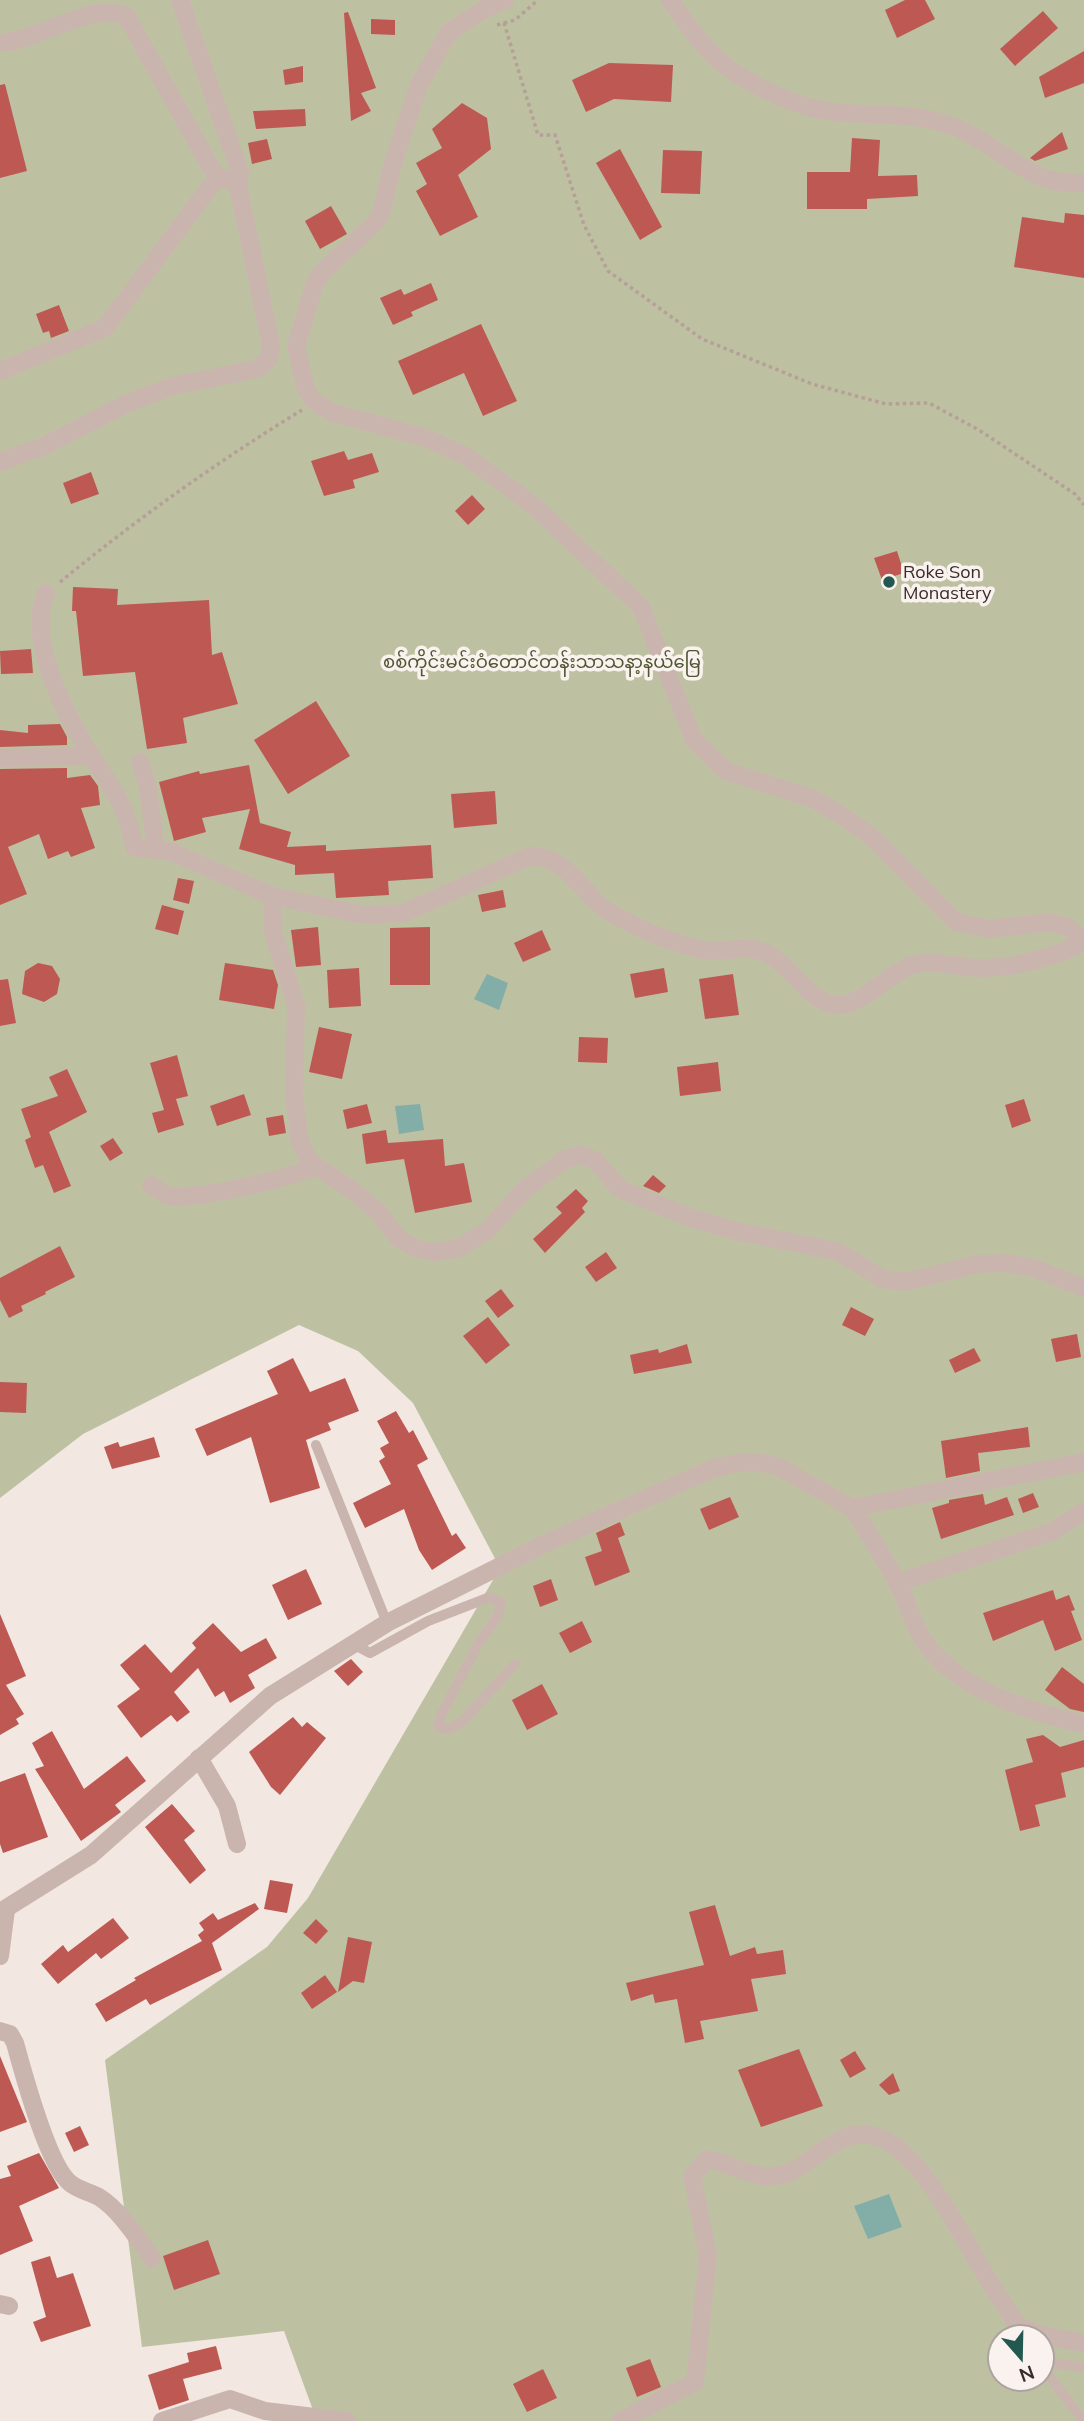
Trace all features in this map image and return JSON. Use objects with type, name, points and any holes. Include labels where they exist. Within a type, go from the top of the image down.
[{"type":"street","points":[[0,461],[53,443],[126,404],[172,386],[257,369],[269,359],[271,346],[237,180],[240,172],[180,0]]},
{"type":"street","points":[[46,593],[40,607],[40,624],[48,662],[62,705],[115,790],[131,823],[134,847],[172,852],[272,896],[349,913],[390,915],[435,901],[530,856],[540,856],[566,870],[612,915],[648,931],[705,950],[755,948],[768,953],[788,968],[810,993],[838,1005],[853,1003],[913,965],[1000,967],[1052,956],[1084,943],[1068,927],[1049,922],[989,929],[956,922],[872,837],[842,816],[814,799],[726,771],[694,740],[641,607],[534,506],[466,456],[426,438],[349,419],[315,402],[300,373],[296,346],[315,283],[321,273],[373,225],[381,214],[393,163],[419,85],[449,32],[481,11],[505,0]]},
{"type":"street","points":[[670,0],[716,59],[760,87],[818,109],[945,123],[986,141],[1035,177],[1064,185],[1084,183]]},
{"type":"street","points":[[0,43],[41,29],[89,7],[105,4],[117,7],[127,17],[218,176],[226,182],[237,180]]},
{"type":"street","points":[[0,371],[105,328],[218,176]]},
{"type":"street","points":[[0,758],[92,756]]},
{"type":"street","points":[[140,762],[148,787],[156,851]]},
{"type":"street","points":[[272,896],[272,932],[296,1005],[294,1095],[300,1142],[309,1161],[356,1193],[379,1212],[398,1238],[417,1249],[435,1252],[459,1248],[488,1230],[524,1190],[565,1159],[582,1155],[595,1160],[620,1189],[629,1193],[691,1218],[740,1232],[837,1251],[883,1279],[905,1282],[978,1264],[1007,1263],[1034,1268],[1084,1288]]},
{"type":"street","points":[[151,1185],[169,1196],[214,1191],[292,1177],[316,1166]]},
{"type":"street","points":[[0,1956],[3,1911],[91,1855],[270,1696],[387,1623],[544,1544],[714,1468],[757,1462],[779,1467],[852,1508],[897,1583],[927,1645],[961,1677],[1000,1698],[1084,1724]]},
{"type":"street","points":[[852,1508],[1084,1462]]},
{"type":"street","points":[[897,1583],[1051,1532],[1084,1511]]},
{"type":"street","points":[[199,1758],[227,1806],[237,1844]]},
{"type":"street","points":[[0,2031],[10,2034],[15,2043],[37,2117],[62,2174],[69,2183],[99,2197],[121,2216],[152,2258]]},
{"type":"street","points":[[620,2421],[695,2382],[708,2255],[692,2176],[708,2159],[764,2177],[774,2176],[802,2166],[835,2140],[875,2136],[905,2153],[931,2185],[1017,2323]]},
{"type":"street","points":[[1056,2338],[1084,2343]]},
{"type":"street","points":[[162,2421],[230,2399],[265,2411],[347,2421]]},
{"type":"lane","points":[[316,1445],[387,1623]]},
{"type":"lane","points":[[353,1643],[370,1653],[460,1606],[490,1597],[501,1603],[498,1616],[479,1643],[441,1715],[438,1727],[449,1729],[462,1722],[515,1664]]},
{"type":"lane","points":[[1056,2365],[1084,2367]]},
{"type":"lane","points":[[1056,2383],[1083,2421]]},
{"type":"path","points":[[492,27],[515,20],[538,0]]},
{"type":"path","points":[[503,23],[538,135],[555,135],[584,225],[608,271],[702,339],[747,360],[812,384],[886,404],[929,403],[990,437],[1075,494],[1084,505]]},
{"type":"path","points":[[46,593],[119,533],[246,444],[315,402]]},
{"type":"green space","name":"စစ်ကိုင်းမင်းဝံတောင်တန်းသာသနာ့နယ်မြေ","points":[[0,0],[1084,0],[1084,2421],[317,2421],[284,2331],[142,2347],[105,2060],[267,1947],[308,1898],[500,1568],[413,1403],[358,1351],[299,1325],[83,1434],[0,1498]]},
{"type":"water","points":[[487,974],[508,983],[499,1010],[474,999]]},
{"type":"water","points":[[420,1104],[424,1130],[399,1134],[395,1106]]},
{"type":"water","points":[[889,2194],[902,2227],[868,2239],[854,2206]]},
{"type":"building","points":[[905,0],[925,0],[935,19],[897,38],[885,10]]},
{"type":"building","points":[[1043,11],[1058,28],[1015,66],[1000,49]]},
{"type":"building","points":[[348,12],[376,88],[361,93],[371,111],[351,121],[344,13]]},
{"type":"building","points":[[371,19],[395,20],[395,35],[371,34]]},
{"type":"building","points":[[1084,51],[1084,83],[1045,98],[1039,77]]},
{"type":"building","points":[[609,63],[673,65],[671,102],[614,99],[586,112],[572,80]]},
{"type":"building","points":[[303,66],[303,82],[285,85],[283,70]]},
{"type":"building","points":[[5,84],[27,171],[0,178],[0,85]]},
{"type":"building","points":[[462,103],[487,118],[491,149],[458,175],[478,217],[440,236],[416,191],[427,184],[416,163],[442,148],[432,129]]},
{"type":"building","points":[[305,109],[306,126],[256,129],[253,111]]},
{"type":"building","points":[[1062,132],[1068,149],[1035,161],[1030,158]]},
{"type":"building","points":[[852,138],[880,140],[878,176],[917,175],[918,196],[867,199],[867,209],[807,209],[807,172],[850,172]]},
{"type":"building","points":[[267,139],[272,159],[252,164],[248,143]]},
{"type":"building","points":[[620,149],[662,227],[640,240],[596,163]]},
{"type":"building","points":[[663,150],[702,151],[700,194],[661,193]]},
{"type":"building","points":[[331,206],[347,234],[320,249],[305,221]]},
{"type":"building","points":[[1065,213],[1084,215],[1084,278],[1014,267],[1022,217],[1064,223]]},
{"type":"building","points":[[431,283],[438,300],[411,312],[413,316],[393,325],[380,298],[401,289],[404,295]]},
{"type":"building","points":[[59,305],[69,331],[51,338],[49,331],[43,333],[36,314]]},
{"type":"building","points":[[481,324],[517,401],[483,416],[464,373],[413,395],[398,361]]},
{"type":"building","points":[[344,451],[348,460],[372,453],[379,472],[353,480],[355,488],[324,496],[311,461]]},
{"type":"building","points":[[91,472],[99,494],[71,504],[63,483]]},
{"type":"building","points":[[472,495],[485,509],[468,525],[455,511]]},
{"type":"building","name":"Roke Son Monastery","points":[[897,551],[904,573],[882,580],[874,558]]},
{"type":"building","points":[[73,587],[118,589],[117,605],[209,600],[212,655],[222,652],[238,704],[183,718],[187,743],[147,749],[135,672],[83,676],[76,611],[72,611]]},
{"type":"building","points":[[31,649],[33,673],[1,674],[0,651]]},
{"type":"building","points":[[316,701],[350,756],[288,794],[254,740]]},
{"type":"building","points":[[60,724],[67,737],[67,745],[0,747],[0,730],[28,733],[28,725]]},
{"type":"building","points":[[249,765],[260,823],[291,832],[287,847],[326,845],[326,851],[431,845],[433,878],[388,881],[389,895],[336,898],[334,873],[295,875],[295,865],[239,849],[250,809],[202,818],[206,832],[174,841],[159,782],[199,771],[200,774]]},
{"type":"building","points":[[67,768],[67,778],[90,775],[98,786],[100,805],[81,808],[95,848],[71,857],[68,851],[48,859],[39,834],[8,847],[27,894],[0,905],[0,769]]},
{"type":"building","points":[[495,791],[497,824],[454,828],[451,794]]},
{"type":"building","points":[[178,878],[194,881],[189,904],[173,900]]},
{"type":"building","points":[[503,890],[506,907],[482,912],[478,895]]},
{"type":"building","points":[[162,905],[184,911],[178,935],[155,929]]},
{"type":"building","points":[[318,927],[321,965],[296,967],[291,930]]},
{"type":"building","points":[[430,927],[430,985],[390,985],[390,928]]},
{"type":"building","points":[[542,930],[551,950],[523,962],[514,943]]},
{"type":"building","points":[[38,963],[52,966],[60,979],[57,994],[44,1002],[22,994],[25,971]]},
{"type":"building","points":[[225,963],[273,970],[278,985],[274,1009],[219,1000]]},
{"type":"building","points":[[359,968],[361,1006],[329,1008],[327,970]]},
{"type":"building","points":[[664,968],[668,992],[635,998],[630,974]]},
{"type":"building","points":[[733,974],[739,1015],[705,1019],[699,979]]},
{"type":"building","points":[[8,979],[16,1023],[0,1026],[0,980]]},
{"type":"building","points":[[319,1027],[352,1034],[342,1079],[309,1072]]},
{"type":"building","points":[[579,1037],[608,1038],[607,1063],[578,1062]]},
{"type":"building","points":[[177,1055],[188,1096],[176,1099],[184,1125],[158,1133],[152,1113],[164,1110],[150,1063]]},
{"type":"building","points":[[718,1062],[721,1091],[680,1096],[677,1067]]},
{"type":"building","points":[[67,1069],[87,1112],[49,1132],[71,1186],[54,1193],[43,1165],[35,1168],[25,1140],[31,1137],[21,1109],[58,1096],[49,1077]]},
{"type":"building","points":[[244,1094],[251,1115],[217,1126],[210,1106]]},
{"type":"building","points":[[1024,1099],[1031,1121],[1012,1128],[1005,1105]]},
{"type":"building","points":[[367,1104],[372,1123],[347,1129],[343,1110]]},
{"type":"building","points":[[283,1115],[286,1133],[269,1136],[266,1118]]},
{"type":"building","points":[[386,1130],[388,1143],[443,1139],[445,1166],[464,1163],[472,1202],[415,1213],[404,1159],[366,1164],[362,1134]]},
{"type":"building","points":[[113,1138],[123,1153],[110,1161],[100,1146]]},
{"type":"building","points":[[653,1175],[666,1186],[659,1193],[643,1186]]},
{"type":"building","points":[[576,1189],[588,1201],[582,1208],[585,1212],[545,1253],[533,1239],[562,1213],[556,1207]]},
{"type":"building","points":[[60,1246],[75,1277],[21,1306],[23,1311],[9,1318],[0,1300],[0,1278]]},
{"type":"building","points":[[606,1252],[617,1268],[596,1282],[585,1267]]},
{"type":"building","points":[[501,1289],[514,1306],[498,1318],[485,1301]]},
{"type":"building","points":[[851,1307],[874,1319],[865,1336],[842,1325]]},
{"type":"building","points":[[488,1317],[510,1345],[486,1364],[463,1336]]},
{"type":"building","points":[[1077,1334],[1081,1357],[1056,1362],[1051,1339]]},
{"type":"building","points":[[687,1344],[692,1363],[634,1374],[630,1355],[658,1349],[659,1353]]},
{"type":"building","points":[[974,1348],[981,1361],[955,1373],[949,1360]]},
{"type":"building","points":[[293,1358],[310,1392],[345,1378],[359,1411],[328,1423],[331,1430],[306,1440],[320,1488],[270,1503],[251,1437],[207,1456],[195,1429],[278,1394],[267,1371]]},
{"type":"building","points":[[0,1382],[27,1383],[26,1413],[0,1412]]},
{"type":"building","points":[[396,1411],[409,1433],[413,1430],[428,1459],[417,1465],[452,1536],[456,1533],[466,1548],[432,1570],[419,1550],[404,1509],[365,1528],[353,1503],[391,1484],[379,1461],[385,1457],[380,1448],[389,1443],[377,1421]]},
{"type":"building","points":[[1028,1427],[1030,1447],[978,1453],[980,1471],[946,1478],[941,1441]]},
{"type":"building","points":[[154,1437],[160,1457],[112,1469],[104,1447],[118,1442],[120,1447]]},
{"type":"building","points":[[1033,1493],[1039,1507],[1023,1513],[1018,1499]]},
{"type":"building","points":[[983,1494],[985,1505],[1007,1497],[1014,1515],[941,1539],[932,1508],[949,1503],[949,1500]]},
{"type":"building","points":[[730,1497],[739,1517],[709,1530],[700,1509]]},
{"type":"building","points":[[620,1522],[625,1535],[618,1538],[630,1572],[595,1586],[585,1557],[602,1551],[596,1533]]},
{"type":"building","points":[[306,1569],[322,1604],[288,1620],[272,1585]]},
{"type":"building","points":[[551,1579],[558,1600],[540,1607],[533,1586]]},
{"type":"building","points":[[1053,1590],[1056,1600],[1069,1595],[1075,1610],[1071,1611],[1082,1640],[1055,1651],[1043,1620],[993,1641],[983,1613]]},
{"type":"building","points":[[0,1614],[26,1676],[6,1685],[24,1714],[16,1719],[19,1724],[0,1735]]},
{"type":"building","points":[[582,1621],[592,1642],[570,1653],[559,1633]]},
{"type":"building","points":[[213,1623],[241,1652],[266,1638],[277,1658],[248,1675],[255,1688],[230,1703],[224,1691],[215,1697],[198,1668],[174,1692],[190,1712],[177,1722],[171,1715],[141,1738],[117,1706],[140,1689],[120,1665],[145,1644],[171,1673],[196,1648],[192,1643]]},
{"type":"building","points":[[351,1659],[363,1672],[348,1686],[334,1671]]},
{"type":"building","points":[[1062,1667],[1084,1684],[1084,1712],[1070,1709],[1045,1690]]},
{"type":"building","points":[[542,1684],[558,1714],[527,1730],[512,1700]]},
{"type":"building","points":[[293,1717],[302,1727],[307,1722],[326,1738],[280,1795],[271,1787],[249,1752]]},
{"type":"building","points":[[52,1731],[84,1789],[127,1756],[146,1781],[115,1805],[121,1812],[81,1841],[35,1769],[44,1766],[32,1743]]},
{"type":"building","points":[[1043,1735],[1060,1747],[1084,1740],[1084,1767],[1061,1773],[1066,1797],[1035,1805],[1040,1826],[1020,1831],[1005,1770],[1033,1762],[1026,1739]]},
{"type":"building","points":[[25,1773],[48,1837],[3,1853],[0,1844],[0,1782]]},
{"type":"building","points":[[172,1804],[195,1831],[184,1840],[206,1870],[190,1884],[145,1827]]},
{"type":"building","points":[[270,1880],[293,1884],[287,1913],[264,1909]]},
{"type":"building","points":[[255,1903],[259,1909],[212,1943],[222,1970],[150,2005],[146,1999],[106,2022],[95,2004],[136,1980],[134,1978],[202,1941],[198,1935],[204,1930],[199,1923],[213,1913],[218,1920]]},
{"type":"building","points":[[715,1905],[730,1956],[755,1947],[757,1954],[783,1950],[786,1974],[751,1979],[758,2011],[700,2021],[704,2039],[685,2043],[677,1999],[655,2003],[653,1994],[631,2001],[626,1983],[704,1965],[689,1912]]},
{"type":"building","points":[[113,1918],[129,1938],[101,1959],[96,1953],[58,1984],[41,1964],[63,1945],[68,1952]]},
{"type":"building","points":[[316,1919],[328,1931],[316,1944],[303,1933]]},
{"type":"building","points":[[348,1937],[372,1942],[364,1983],[353,1981],[338,1992]]},
{"type":"building","points":[[325,1975],[337,1992],[312,2009],[301,1993]]},
{"type":"building","points":[[799,2049],[823,2106],[761,2127],[738,2070]]},
{"type":"building","points":[[855,2051],[866,2069],[850,2078],[840,2060]]},
{"type":"building","points":[[0,2056],[27,2122],[0,2132]]},
{"type":"building","points":[[893,2073],[900,2091],[889,2095],[879,2085]]},
{"type":"building","points":[[80,2126],[89,2145],[74,2152],[65,2133]]},
{"type":"building","points":[[39,2153],[59,2188],[19,2206],[33,2241],[0,2255],[0,2179],[11,2176],[7,2166]]},
{"type":"building","points":[[208,2240],[220,2274],[174,2290],[163,2256]]},
{"type":"building","points":[[50,2256],[57,2278],[73,2273],[91,2326],[41,2342],[33,2322],[46,2317],[31,2262]]},
{"type":"building","points":[[216,2346],[222,2369],[183,2379],[189,2400],[159,2410],[148,2375],[189,2362],[187,2353]]},
{"type":"building","points":[[650,2359],[661,2387],[637,2397],[626,2368]]},
{"type":"building","points":[[543,2369],[557,2398],[527,2412],[513,2384]]},
{"type":"place","name":"Roke Son Monastery","points":[[889,582]]}]
